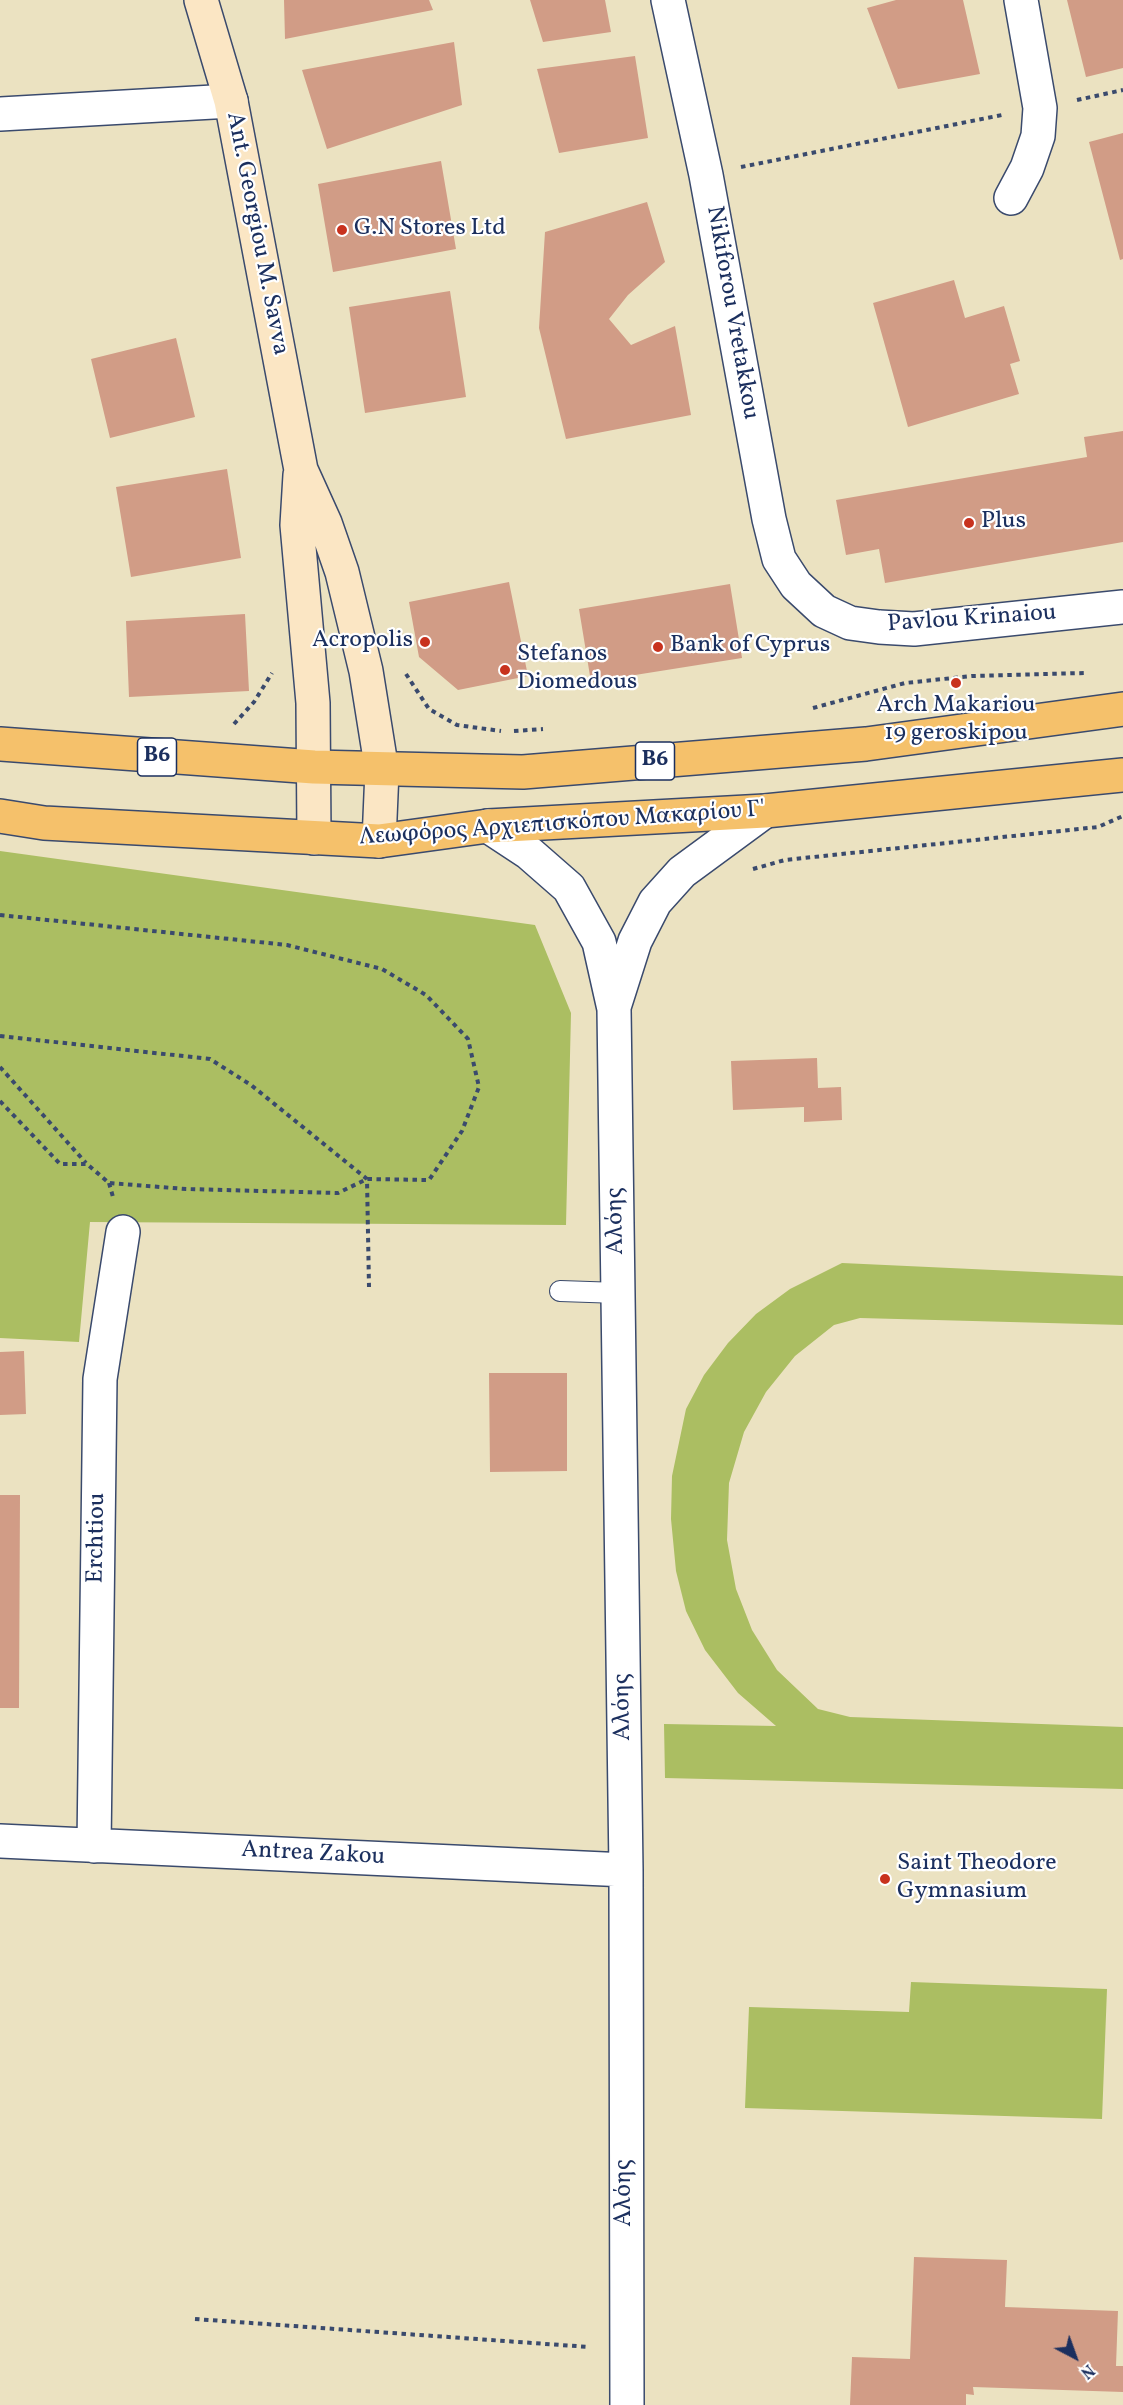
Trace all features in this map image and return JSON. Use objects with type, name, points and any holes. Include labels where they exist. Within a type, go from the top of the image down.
[{"type":"main road","name":"Ant. Georgiou M. Savva","points":[[201,0],[231,101],[301,470],[325,523],[342,572],[366,671],[382,771],[379,841]]},
{"type":"main road","name":"Ant. Georgiou M. Savva","points":[[301,470],[297,525],[311,671],[314,838]]},
{"type":"main road","name":"B6","points":[[0,744],[382,771],[523,772],[866,744],[1123,709]]},
{"type":"main road","name":"Λεωφόρος Αρχιεπισκόπου Μακαρίου Γ'","points":[[0,816],[44,824],[379,841],[488,826],[765,811],[1123,775]]},
{"type":"street","name":"Nikiforou Vretakkou","points":[[668,0],[706,175],[769,519],[779,559],[796,585],[824,611]]},
{"type":"street","points":[[1011,198],[1027,168],[1038,136],[1040,108],[1021,0]]},
{"type":"street","points":[[0,114],[231,101]]},
{"type":"street","name":"Pavlou Krinaiou","points":[[824,611],[850,623],[914,629],[1123,607]]},
{"type":"street","name":"Αλόης","points":[[614,1009],[635,941],[655,902],[682,872],[765,811]]},
{"type":"street","name":"Αλόης","points":[[488,826],[529,853],[569,888],[599,942],[614,1009],[626,1869],[627,2405]]},
{"type":"street","name":"Erchtiou","points":[[94,1846],[100,1379],[123,1232]]},
{"type":"street","name":"Antrea Zakou","points":[[0,1841],[626,1869]]},
{"type":"lane","points":[[560,1291],[619,1293]]},
{"type":"path","points":[[706,175],[1123,90]]},
{"type":"path","points":[[224,726],[234,724],[254,702],[274,671],[311,671]]},
{"type":"path","points":[[366,671],[404,671],[429,709],[457,725],[507,732],[555,729]]},
{"type":"path","points":[[803,711],[905,683],[972,676],[1092,673]]},
{"type":"path","points":[[744,872],[785,860],[1098,827],[1123,816]]},
{"type":"path","points":[[0,915],[287,945],[382,969],[426,995],[468,1039],[479,1087],[462,1131],[429,1180],[368,1179],[338,1193],[186,1189],[109,1184],[87,1164],[0,1067]]},
{"type":"path","points":[[0,1036],[210,1059],[251,1085],[368,1179]]},
{"type":"path","points":[[0,1101],[60,1164],[87,1164]]},
{"type":"path","points":[[368,1179],[369,1287]]},
{"type":"path","points":[[195,2319],[626,2350]]},
{"type":"green space","points":[[0,851],[535,925],[571,1013],[566,1225],[90,1222],[79,1342],[0,1338]]},
{"type":"green space","points":[[842,1263],[1123,1276],[1123,1325],[860,1318],[834,1325],[795,1356],[766,1392],[744,1432],[729,1483],[727,1540],[736,1589],[752,1630],[777,1670],[818,1709],[850,1717],[1123,1727],[1123,1789],[665,1778],[664,1724],[776,1726],[738,1693],[705,1650],[686,1611],[676,1571],[671,1519],[672,1476],[686,1409],[704,1375],[728,1343],[756,1314],[790,1289]]},
{"type":"green space","points":[[911,1982],[1107,1989],[1102,2119],[745,2108],[749,2007],[909,2012]]},
{"type":"building","points":[[284,0],[429,0],[433,10],[285,39]]},
{"type":"building","points":[[530,0],[605,0],[611,32],[543,42]]},
{"type":"building","points":[[896,0],[963,0],[980,74],[898,89],[867,8]]},
{"type":"building","points":[[1067,0],[1123,0],[1123,68],[1086,77]]},
{"type":"building","points":[[454,42],[462,105],[327,149],[302,70]]},
{"type":"building","points":[[635,56],[648,138],[559,153],[537,69]]},
{"type":"building","points":[[1123,133],[1123,259],[1120,260],[1089,142]]},
{"type":"building","points":[[441,161],[456,249],[333,272],[318,184]]},
{"type":"building","points":[[647,202],[665,262],[628,295],[609,319],[631,345],[675,326],[691,415],[566,439],[539,328],[545,232]]},
{"type":"building","points":[[954,280],[965,318],[1004,306],[1020,361],[1010,364],[1019,394],[908,427],[873,303]]},
{"type":"building","points":[[450,291],[466,397],[365,413],[349,307]]},
{"type":"building","points":[[176,338],[195,417],[110,438],[91,359]]},
{"type":"building","name":"Plus","points":[[1123,431],[1123,542],[885,583],[879,549],[846,555],[836,500],[1087,457],[1084,437]]},
{"type":"building","points":[[227,469],[241,558],[131,577],[116,487]]},
{"type":"building","points":[[509,582],[528,676],[458,690],[419,657],[409,602]]},
{"type":"building","points":[[730,584],[742,658],[591,682],[579,609]]},
{"type":"building","points":[[245,614],[249,691],[129,697],[126,621]]},
{"type":"building","points":[[817,1058],[818,1088],[841,1087],[842,1120],[804,1122],[804,1107],[733,1110],[731,1061]]},
{"type":"building","points":[[24,1351],[26,1414],[0,1415],[0,1352]]},
{"type":"building","points":[[489,1373],[567,1373],[567,1471],[490,1472]]},
{"type":"building","points":[[0,1495],[20,1495],[19,1708],[0,1708]]},
{"type":"building","points":[[914,2257],[1007,2260],[1005,2307],[1118,2311],[1116,2366],[1123,2366],[1123,2392],[973,2387],[974,2395],[966,2394],[966,2405],[850,2405],[852,2357],[910,2359]]},
{"type":"place","name":"G.N Stores Ltd","points":[[342,230]]},
{"type":"place","name":"Plus","points":[[969,523]]},
{"type":"place","name":"Acropolis","points":[[425,642]]},
{"type":"place","name":"Bank of Cyprus","points":[[658,647]]},
{"type":"place","name":"Stefanos Diomedous","points":[[505,670]]},
{"type":"place","name":"Arch Makariou 19 geroskipou","points":[[956,683]]},
{"type":"place","name":"Saint Theodore Gymnasium","points":[[885,1879]]}]
